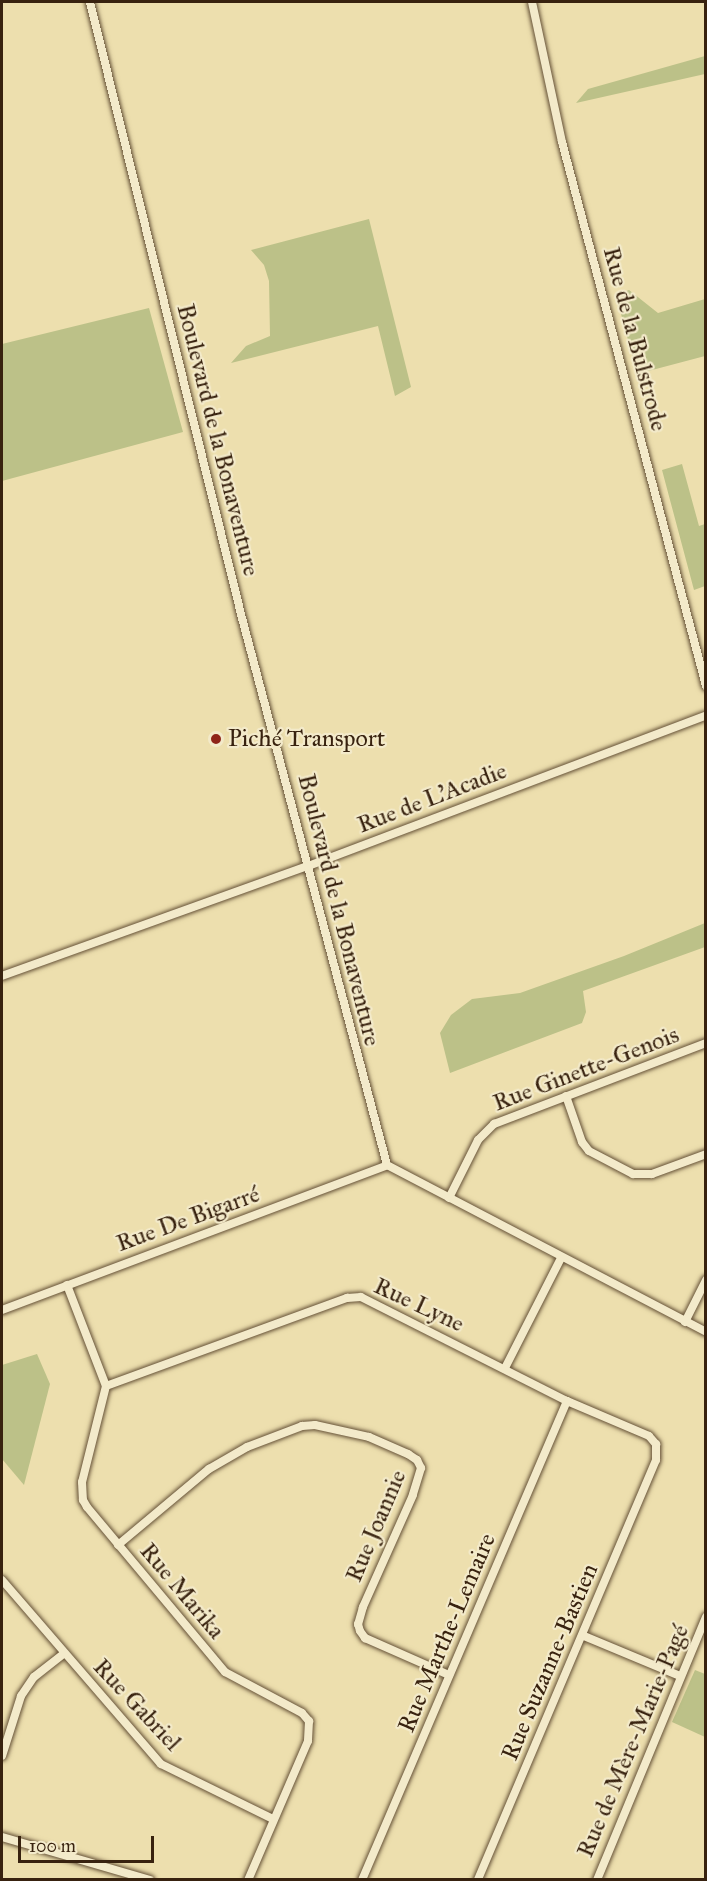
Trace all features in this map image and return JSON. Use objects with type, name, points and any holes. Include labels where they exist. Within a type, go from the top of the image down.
[{"type":"street","name":"Boulevard de la Bonaventure","points":[[90,2],[164,306],[387,1165]]},
{"type":"street","name":"Rue de la Bulstrode","points":[[532,2],[562,142],[705,686]]},
{"type":"street","name":"Rue de L'Acadie","points":[[2,976],[308,866],[705,716]]},
{"type":"street","name":"Rue Ginette-Genois","points":[[449,1198],[485,1131],[494,1124],[705,1043]]},
{"type":"street","points":[[566,1096],[582,1142],[589,1150],[633,1174],[652,1174],[705,1154]]},
{"type":"street","points":[[387,1165],[705,1332]]},
{"type":"street","name":"Rue De Bigarré","points":[[2,1310],[387,1165]]},
{"type":"street","points":[[505,1368],[561,1258]]},
{"type":"street","points":[[685,1322],[705,1280]]},
{"type":"street","points":[[67,1285],[106,1386]]},
{"type":"street","name":"Rue Lyne","points":[[106,1386],[347,1298],[361,1297],[567,1401],[649,1436],[656,1444],[656,1460]]},
{"type":"street","name":"Rue Marika","points":[[106,1386],[82,1491],[87,1507],[225,1672],[302,1713],[309,1721],[308,1741],[248,1880]]},
{"type":"street","name":"Rue Marthe-Lemaire","points":[[362,1880],[567,1401]]},
{"type":"street","name":"Rue Joannie","points":[[118,1545],[209,1469],[247,1447],[302,1426],[315,1425],[369,1437],[408,1454],[417,1460],[421,1468],[414,1495],[363,1607],[358,1624],[360,1631],[365,1638],[449,1675]]},
{"type":"street","name":"Rue Suzanne-Bastien","points":[[478,1880],[584,1636],[656,1460]]},
{"type":"street","name":"Rue Gabriel","points":[[2,1580],[63,1654],[161,1764],[273,1819]]},
{"type":"street","name":"Rue de Mère-Marie-Pagé","points":[[597,1880],[705,1617]]},
{"type":"street","points":[[584,1636],[680,1676]]},
{"type":"street","points":[[2,1756],[12,1719],[24,1691],[34,1677],[63,1654]]},
{"type":"street","points":[[2,1838],[98,1863],[150,1880]]},
{"type":"green space","points":[[705,56],[705,74],[576,103],[588,89]]},
{"type":"green space","points":[[369,219],[411,387],[395,396],[378,326],[231,363],[246,346],[270,336],[269,281],[264,265],[251,250]]},
{"type":"green space","points":[[629,290],[658,313],[705,299],[705,356],[637,374],[616,295]]},
{"type":"green space","points":[[149,308],[183,432],[2,481],[2,344]]},
{"type":"green space","points":[[682,464],[699,526],[705,524],[705,586],[694,590],[662,470]]},
{"type":"green space","points":[[705,923],[705,947],[583,991],[586,1012],[582,1023],[450,1073],[440,1033],[451,1015],[472,999],[520,993],[624,956]]},
{"type":"green space","points":[[37,1354],[50,1384],[24,1485],[2,1459],[2,1365]]},
{"type":"green space","points":[[695,1670],[705,1674],[705,1737],[672,1722]]},
{"type":"place","name":"Piché Transport","points":[[216,739]]}]
